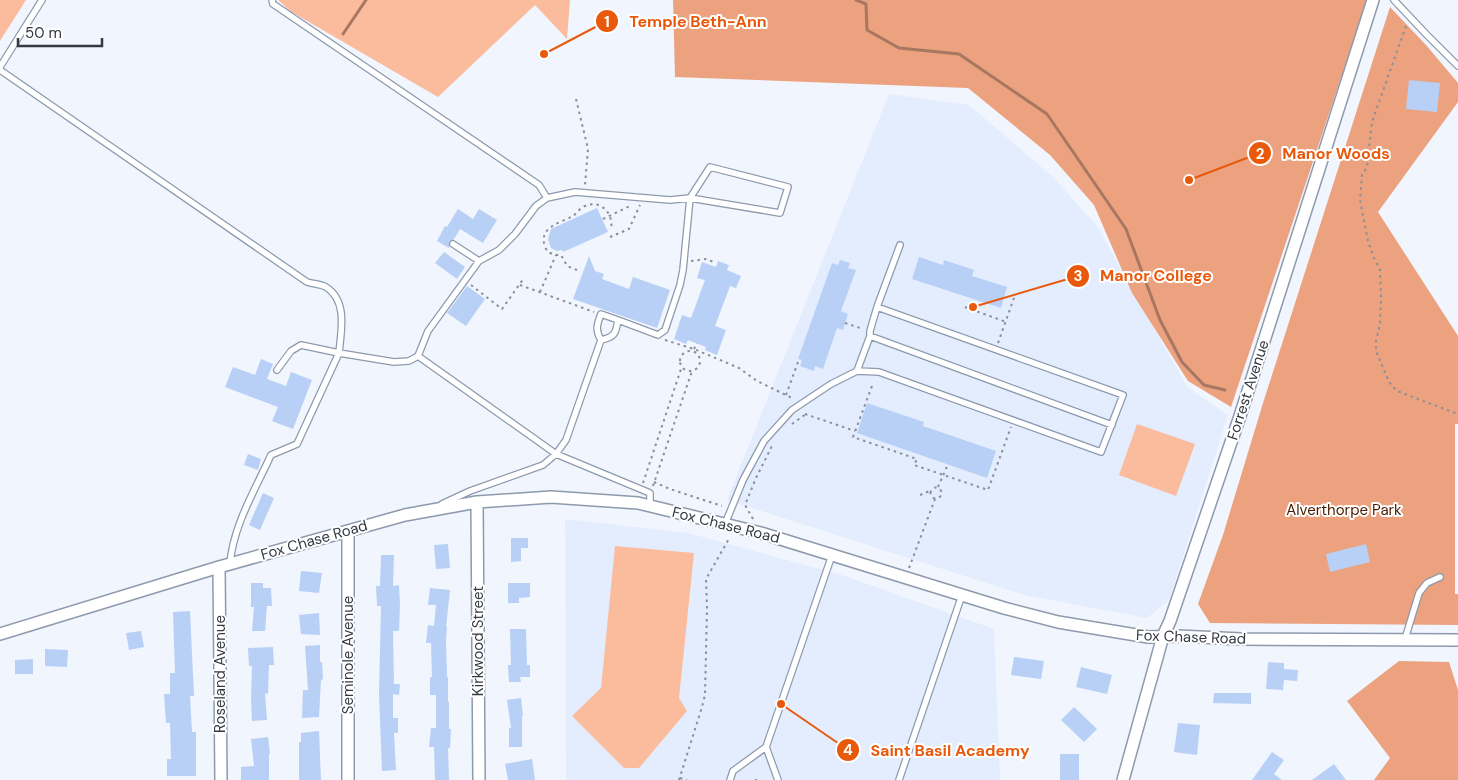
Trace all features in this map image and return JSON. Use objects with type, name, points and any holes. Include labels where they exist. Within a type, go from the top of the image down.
[{"type":"street","name":"Forrest Avenue","points":[[1122,780],[1164,636],[1240,416],[1373,0]]},
{"type":"street","name":"Fox Chase Road","points":[[0,634],[224,566],[404,515],[477,502],[552,497],[638,503],[761,533],[1004,608],[1058,622],[1148,637],[1458,640]]},
{"type":"street","name":"Kirkwood Street","points":[[477,502],[479,780]]},
{"type":"street","name":"Seminole Avenue","points":[[348,531],[348,780]]},
{"type":"street","name":"Roseland Avenue","points":[[221,780],[224,566]]},
{"type":"lane","points":[[42,0],[0,68],[307,282],[325,287],[336,296],[342,312],[339,353],[297,444],[271,455],[243,515],[224,566]]},
{"type":"lane","points":[[272,0],[273,4],[539,185],[548,198]]},
{"type":"lane","points":[[1394,0],[1458,66]]},
{"type":"lane","points":[[277,370],[290,351],[301,345],[394,362],[408,361],[418,356],[428,331],[479,261],[499,250],[515,234],[536,206],[548,198],[575,192],[670,200],[690,198],[780,212],[788,187],[710,167],[690,198],[680,285],[665,330],[658,335],[601,314],[596,325],[597,334],[601,340]]},
{"type":"lane","points":[[453,244],[479,261]]},
{"type":"lane","points":[[857,371],[877,307],[900,245]]},
{"type":"lane","points":[[725,524],[744,480],[764,441],[796,406],[831,384],[857,371],[879,372],[1101,452],[1123,395],[877,307]]},
{"type":"lane","points":[[601,340],[609,338],[616,332],[618,320]]},
{"type":"lane","points":[[870,334],[1112,425]]},
{"type":"lane","points":[[430,510],[470,491],[543,465],[556,454],[566,440],[601,340]]},
{"type":"lane","points":[[418,356],[556,454],[650,493],[650,506]]},
{"type":"lane","points":[[730,780],[732,771],[766,748],[832,555]]},
{"type":"lane","points":[[1405,639],[1419,593],[1427,584],[1440,577]]},
{"type":"lane","points":[[900,780],[962,595]]},
{"type":"lane","points":[[766,748],[778,780]]},
{"type":"path","points":[[1406,26],[1372,122],[1367,167],[1362,175],[1360,200],[1372,256],[1380,270],[1381,306],[1376,351],[1389,382],[1397,391],[1458,414]]},
{"type":"path","points":[[576,99],[588,149],[583,193],[579,209],[575,215],[553,225],[544,236],[546,250],[551,254],[561,255],[567,266],[577,270]]},
{"type":"path","points":[[610,237],[629,228],[643,198]]},
{"type":"path","points":[[579,209],[592,204],[600,206],[606,210],[612,220],[611,229]]},
{"type":"path","points":[[602,219],[628,207]]},
{"type":"path","points":[[540,292],[556,255]]},
{"type":"path","points":[[684,261],[706,259],[716,262]]},
{"type":"path","points":[[464,280],[502,309],[524,278]]},
{"type":"path","points":[[520,285],[601,314]]},
{"type":"path","points":[[996,350],[1015,295]]},
{"type":"path","points":[[965,307],[1006,322]]},
{"type":"path","points":[[845,323],[870,334]]},
{"type":"path","points":[[658,335],[662,339],[739,368],[757,381],[792,398]]},
{"type":"path","points":[[692,371],[682,366],[680,363],[681,357],[685,352],[693,350],[697,344]]},
{"type":"path","points":[[650,493],[692,371],[698,366],[700,360],[698,354],[693,350]]},
{"type":"path","points":[[786,395],[798,362]]},
{"type":"path","points":[[641,489],[682,366]]},
{"type":"path","points":[[872,386],[853,437],[917,459],[914,465],[988,490],[1014,421]]},
{"type":"path","points":[[801,413],[855,431]]},
{"type":"path","points":[[787,428],[806,414]]},
{"type":"path","points":[[753,519],[745,505],[775,441]]},
{"type":"path","points":[[938,488],[948,464]]},
{"type":"path","points":[[654,482],[722,506]]},
{"type":"path","points":[[920,495],[938,488]]},
{"type":"path","points":[[910,568],[935,499],[939,498],[942,494],[938,488]]},
{"type":"path","points":[[932,490],[931,496],[935,499]]},
{"type":"path","points":[[687,780],[680,779],[705,695],[706,579],[733,533]]},
{"type":"shaded area","points":[[0,0],[26,0],[0,41]]},
{"type":"shaded area","points":[[278,0],[570,0],[567,39],[535,5],[438,97],[290,11]]},
{"type":"shaded area","points":[[889,94],[969,105],[1053,177],[1097,226],[1187,387],[1228,415],[1169,600],[1147,618],[1024,595],[727,500]]},
{"type":"shaded area","points":[[1137,424],[1195,444],[1176,496],[1119,475]]},
{"type":"shaded area","points":[[565,519],[688,533],[845,576],[994,629],[1000,780],[566,780]]},
{"type":"shaded area","points":[[615,546],[694,553],[679,698],[687,711],[639,768],[624,768],[572,716],[601,688]]},
{"type":"green space","points":[[673,0],[1367,0],[1231,407],[1188,381],[1132,293],[1094,205],[1050,155],[968,88],[675,77]]},
{"type":"green space","name":"Alverthorpe Park","points":[[1390,7],[1458,83],[1458,102],[1378,212],[1458,336],[1458,424],[1455,424],[1455,594],[1458,594],[1458,625],[1210,623],[1198,604],[1223,535],[1263,403]]},
{"type":"green space","points":[[1399,661],[1449,662],[1458,690],[1458,780],[1374,780],[1390,758],[1347,701]]},
{"type":"building","points":[[1409,80],[1440,83],[1437,112],[1406,109]]},
{"type":"building","points":[[597,208],[608,232],[563,252],[562,250],[557,251],[551,248],[548,239],[551,229]]},
{"type":"building","points":[[458,209],[473,219],[479,209],[497,220],[483,243],[460,229],[454,239],[449,242],[449,248],[437,241],[445,226],[447,227]]},
{"type":"building","points":[[444,252],[465,267],[457,279],[435,263]]},
{"type":"building","points":[[589,256],[595,271],[604,274],[602,279],[629,289],[633,277],[670,290],[657,328],[573,299]]},
{"type":"building","points":[[919,257],[943,265],[944,260],[974,270],[972,276],[1007,287],[1001,308],[912,279]]},
{"type":"building","points":[[840,260],[850,263],[848,268],[856,270],[841,311],[848,314],[843,330],[837,328],[823,369],[815,366],[814,371],[800,366],[802,360],[798,359],[832,263],[838,265]]},
{"type":"building","points":[[718,261],[729,265],[727,270],[741,276],[736,288],[730,286],[715,326],[726,330],[717,355],[705,350],[706,347],[688,340],[686,344],[674,339],[682,315],[691,318],[705,280],[697,278],[702,262],[716,267]]},
{"type":"building","points":[[467,286],[485,299],[466,326],[447,313]]},
{"type":"building","points":[[261,359],[273,364],[267,379],[286,386],[291,372],[312,380],[293,429],[272,421],[278,407],[225,387],[233,367],[255,375]]},
{"type":"building","points":[[867,403],[924,422],[923,426],[996,451],[987,478],[857,433]]},
{"type":"building","points":[[248,454],[261,459],[258,470],[244,465]]},
{"type":"building","points":[[263,493],[274,498],[260,530],[249,525]]},
{"type":"building","points":[[511,538],[528,538],[528,548],[521,548],[521,561],[511,562]]},
{"type":"building","points":[[448,544],[450,568],[436,569],[434,545]]},
{"type":"building","points":[[1366,544],[1370,562],[1330,572],[1326,554]]},
{"type":"building","points":[[381,555],[394,555],[393,586],[399,585],[400,605],[399,631],[393,631],[394,684],[400,684],[399,695],[393,694],[393,718],[398,718],[398,733],[394,733],[396,770],[382,771],[379,694],[381,606],[377,606],[376,586],[380,586]]},
{"type":"building","points":[[301,571],[322,573],[319,593],[299,591]]},
{"type":"building","points":[[251,583],[263,583],[263,588],[271,588],[272,606],[267,606],[265,631],[252,631],[254,607],[251,607]]},
{"type":"building","points":[[508,583],[530,583],[530,597],[519,598],[519,603],[508,603]]},
{"type":"building","points":[[430,588],[450,590],[446,627],[449,729],[451,729],[450,748],[448,748],[449,780],[435,780],[434,747],[429,747],[431,728],[436,728],[436,695],[430,695],[430,677],[432,677],[431,643],[426,643],[428,625],[434,626],[436,605],[428,605]]},
{"type":"building","points":[[190,611],[194,696],[190,696],[192,732],[196,732],[196,776],[167,776],[167,759],[171,759],[170,723],[166,723],[164,694],[170,694],[170,673],[175,673],[173,612]]},
{"type":"building","points":[[319,613],[320,635],[301,634],[299,615]]},
{"type":"building","points":[[510,629],[526,629],[527,665],[530,665],[530,677],[520,677],[521,682],[509,682],[508,665],[511,665]]},
{"type":"building","points":[[141,631],[144,647],[129,650],[126,633]]},
{"type":"building","points":[[320,645],[323,679],[321,680],[319,717],[302,718],[303,690],[308,690],[305,646]]},
{"type":"building","points":[[273,647],[274,665],[269,665],[268,694],[265,693],[267,720],[252,721],[252,666],[249,666],[248,648]]},
{"type":"building","points":[[45,649],[68,650],[67,667],[45,666]]},
{"type":"building","points":[[1014,657],[1044,661],[1041,679],[1011,675]]},
{"type":"building","points":[[33,659],[33,674],[15,674],[15,660]]},
{"type":"building","points":[[1268,662],[1284,663],[1284,669],[1298,670],[1297,681],[1284,680],[1283,690],[1266,689]]},
{"type":"building","points":[[1081,667],[1112,675],[1107,694],[1076,687]]},
{"type":"building","points":[[1214,693],[1251,693],[1251,704],[1213,703]]},
{"type":"building","points":[[521,698],[523,716],[522,747],[509,747],[509,728],[511,728],[507,700]]},
{"type":"building","points":[[1074,707],[1097,729],[1084,742],[1061,720]]},
{"type":"building","points":[[1178,723],[1200,725],[1197,755],[1174,752]]},
{"type":"building","points":[[319,731],[321,780],[299,780],[299,742],[301,742],[301,733]]},
{"type":"building","points":[[268,737],[270,754],[269,780],[241,780],[241,767],[254,766],[251,739]]},
{"type":"building","points":[[1272,752],[1284,760],[1274,774],[1282,780],[1252,780]]},
{"type":"building","points":[[1060,754],[1079,754],[1079,780],[1060,780]]},
{"type":"building","points":[[532,759],[535,780],[508,780],[505,764]]},
{"type":"building","points":[[1334,764],[1346,780],[1312,780]]},
{"type":"waterway","points":[[343,34],[366,0]]},
{"type":"waterway","points":[[856,0],[866,4],[867,30],[899,48],[959,54],[1047,114],[1126,229],[1160,320],[1182,362],[1204,385],[1225,390]]},
{"type":"place","name":"Temple Beth-Ann","points":[[544,54]]},
{"type":"place","name":"Manor Woods","points":[[1189,180]]},
{"type":"place","name":"Manor College","points":[[973,307]]},
{"type":"place","name":"Saint Basil Academy","points":[[781,704]]}]
